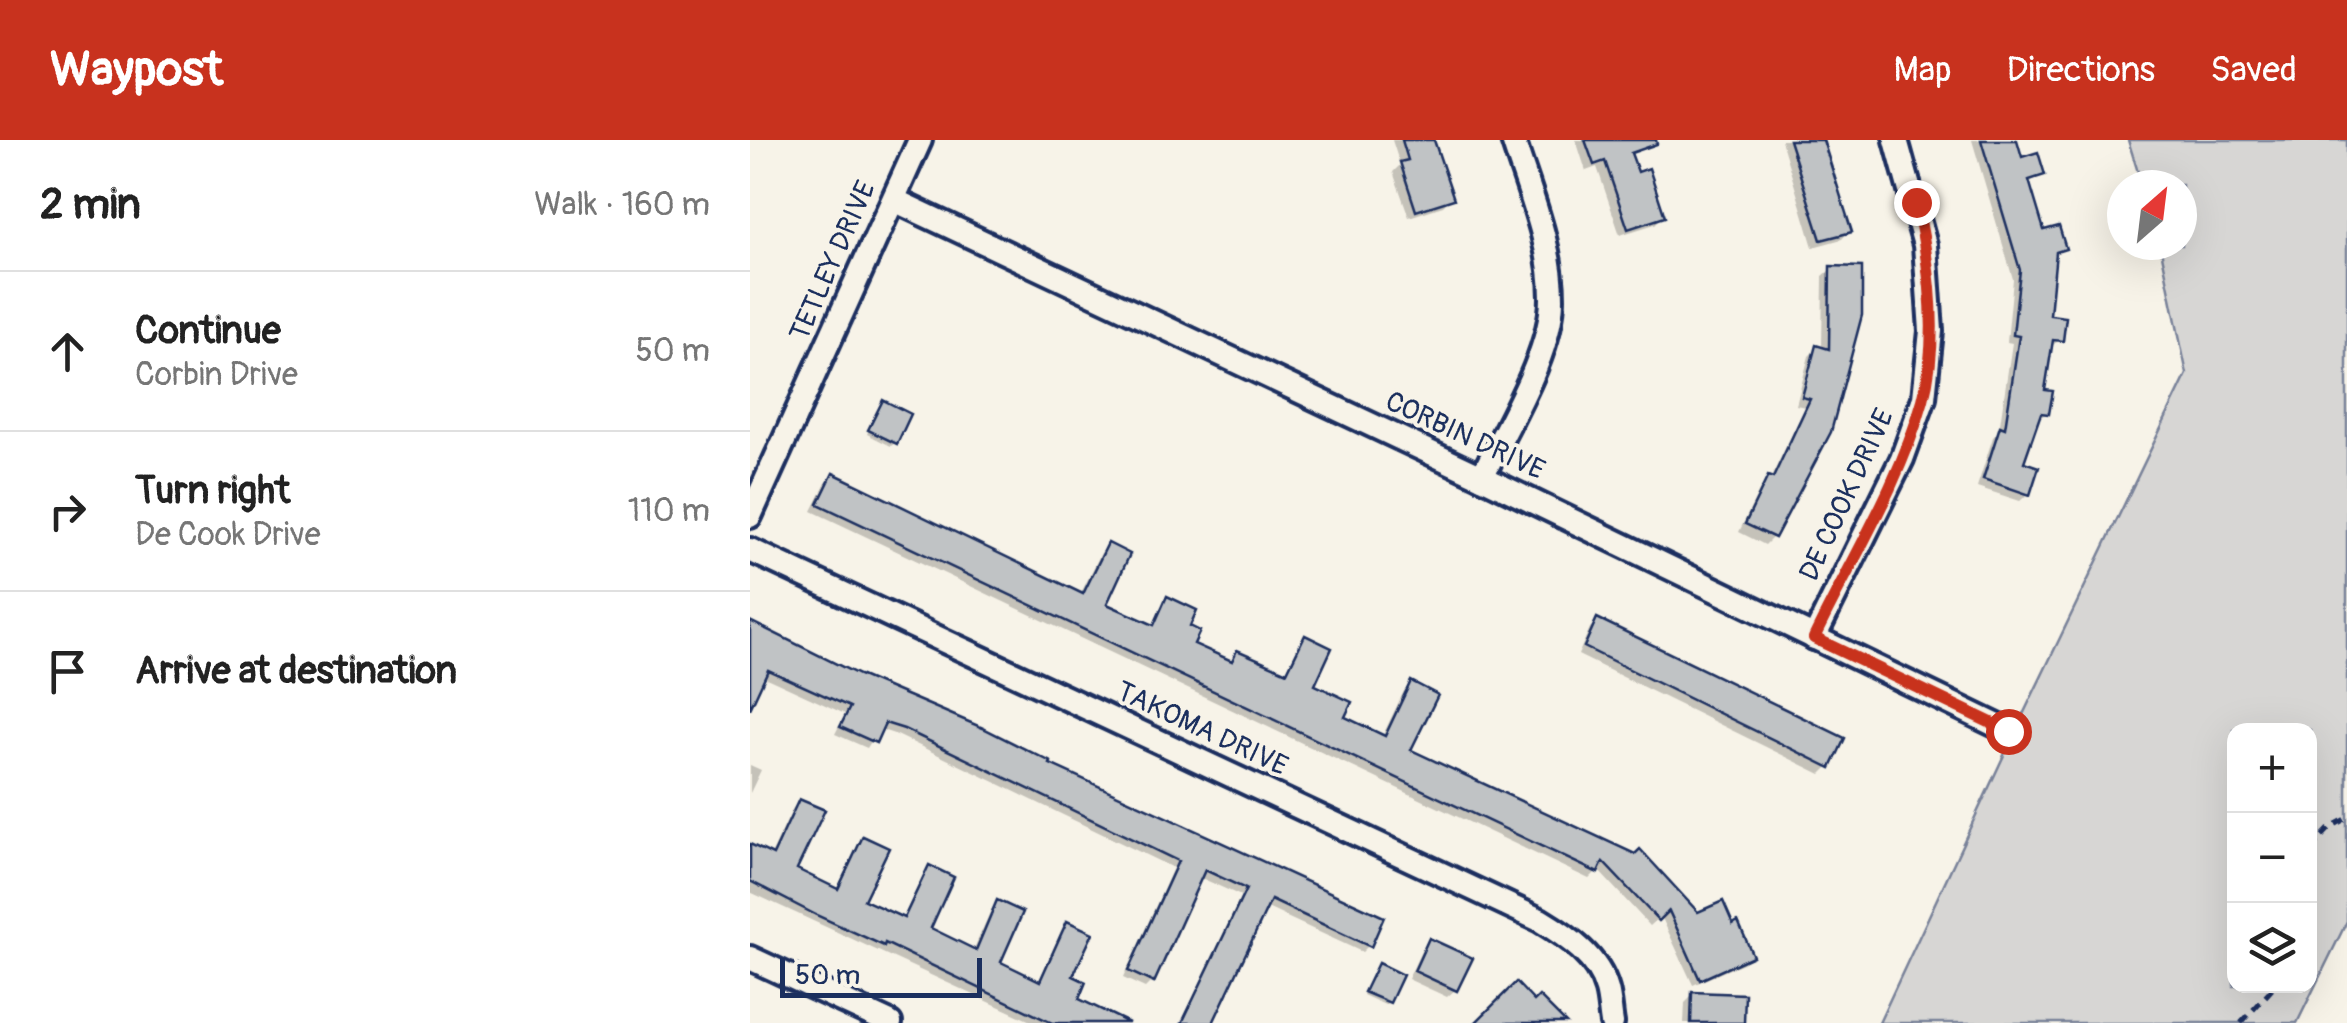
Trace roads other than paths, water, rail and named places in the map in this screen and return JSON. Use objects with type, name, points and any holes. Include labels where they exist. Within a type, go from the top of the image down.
[{"type":"street","name":"TETLEY DRIVE","points":[[750,516],[920,140]]},
{"type":"street","points":[[1482,478],[1538,358],[1552,302],[1546,244],[1513,140]]},
{"type":"street","name":"DE COOK DRIVE","points":[[1814,638],[1902,459],[1924,398],[1931,331],[1926,245],[1896,140]]},
{"type":"street","name":"CORBIN DRIVE","points":[[894,200],[2008,731]]},
{"type":"street","name":"TAKOMA DRIVE","points":[[750,550],[1540,920],[1583,950],[1607,988],[1612,1023]]},
{"type":"street","points":[[750,958],[890,1023]]}]
